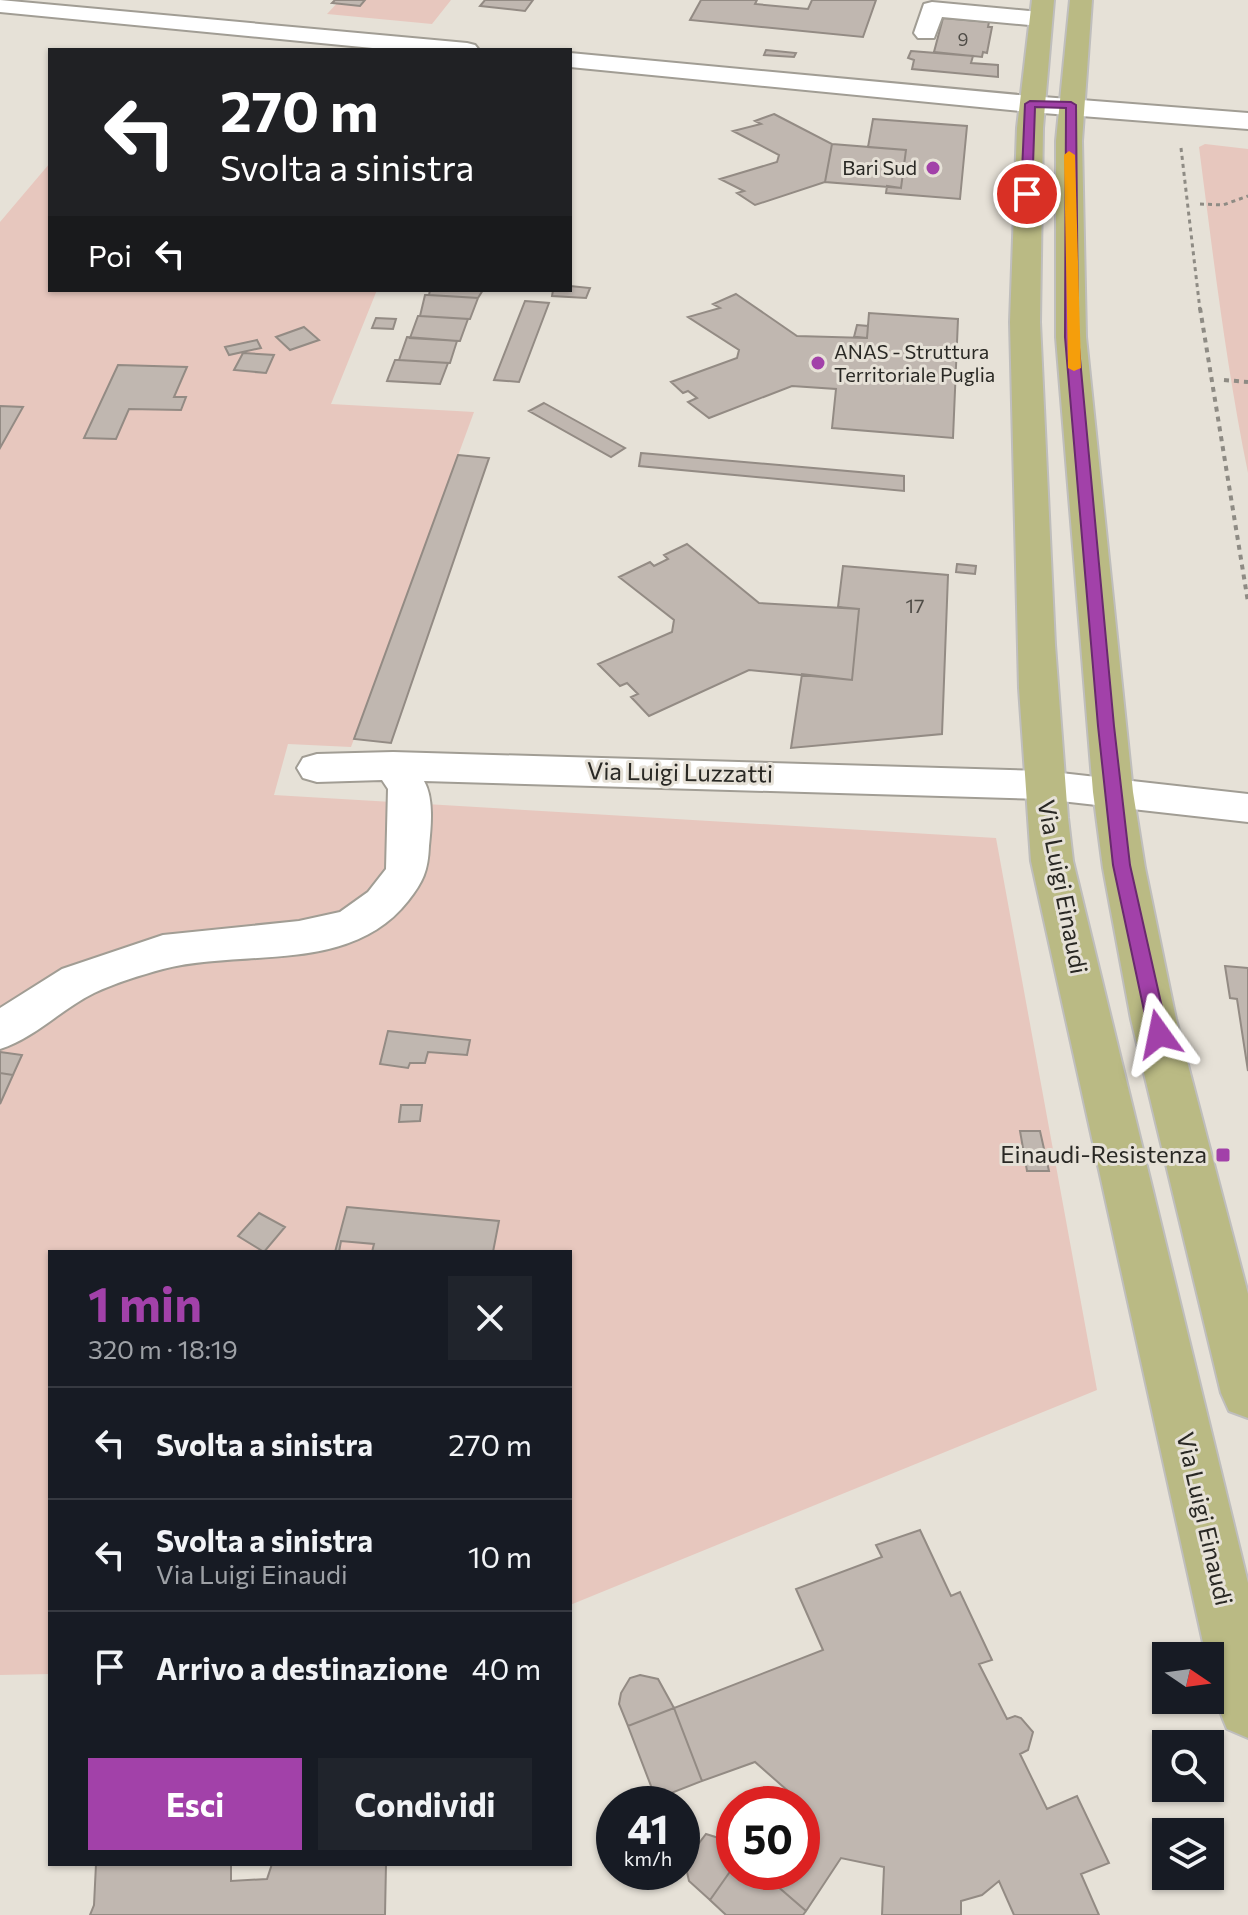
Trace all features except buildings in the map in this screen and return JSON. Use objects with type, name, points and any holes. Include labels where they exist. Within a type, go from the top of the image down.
[{"type":"main road","points":[[1081,0],[1071,105],[1071,337],[1113,792],[1122,865],[1171,1091],[1248,1393]]},
{"type":"main road","name":"Via Luigi Einaudi","points":[[1042,10],[1030,104],[1024,333],[1043,785],[1052,861],[1248,1708]]},
{"type":"street","points":[[0,4],[63,0]]},
{"type":"street","points":[[174,22],[198,0]]},
{"type":"street","points":[[0,4],[446,48]]},
{"type":"street","points":[[926,33],[932,9],[1042,10]]},
{"type":"street","points":[[572,60],[1030,104],[1248,121]]},
{"type":"street","points":[[0,1031],[78,981],[163,952],[299,938],[353,926],[383,903],[407,873],[410,826],[408,788],[393,766]]},
{"type":"street","name":"Via Luigi Luzzatti","points":[[317,768],[393,766],[1043,785],[1248,808]]},
{"type":"path","points":[[1182,142],[1188,225],[1204,347],[1248,602]]},
{"type":"path","points":[[1200,204],[1223,205],[1248,196]]},
{"type":"path","points":[[1224,380],[1248,382]]},
{"type":"shaded area","points":[[340,0],[451,0],[432,24],[327,14]]},
{"type":"shaded area","points":[[1205,144],[1248,149],[1248,473],[1209,228],[1199,147]]},
{"type":"shaded area","points":[[48,165],[48,292],[376,292],[331,404],[474,412],[351,747],[288,744],[274,795],[996,838],[1097,1390],[572,1604],[572,1250],[48,1250],[48,1674],[0,1675],[0,222]]},
{"type":"slow traffic","points":[[1069,155],[1074,368]]},
{"type":"place","name":"Bari Sud","points":[[933,168]]},
{"type":"place","name":"ANAS - Struttura Territoriale Puglia","points":[[818,363]]},
{"type":"place","name":"Einaudi-Resistenza","points":[[1223,1155]]},
{"type":"route","points":[[1027,194],[1030,104],[1071,105],[1071,337],[1106,726],[1122,865],[1159,1034]]}]
